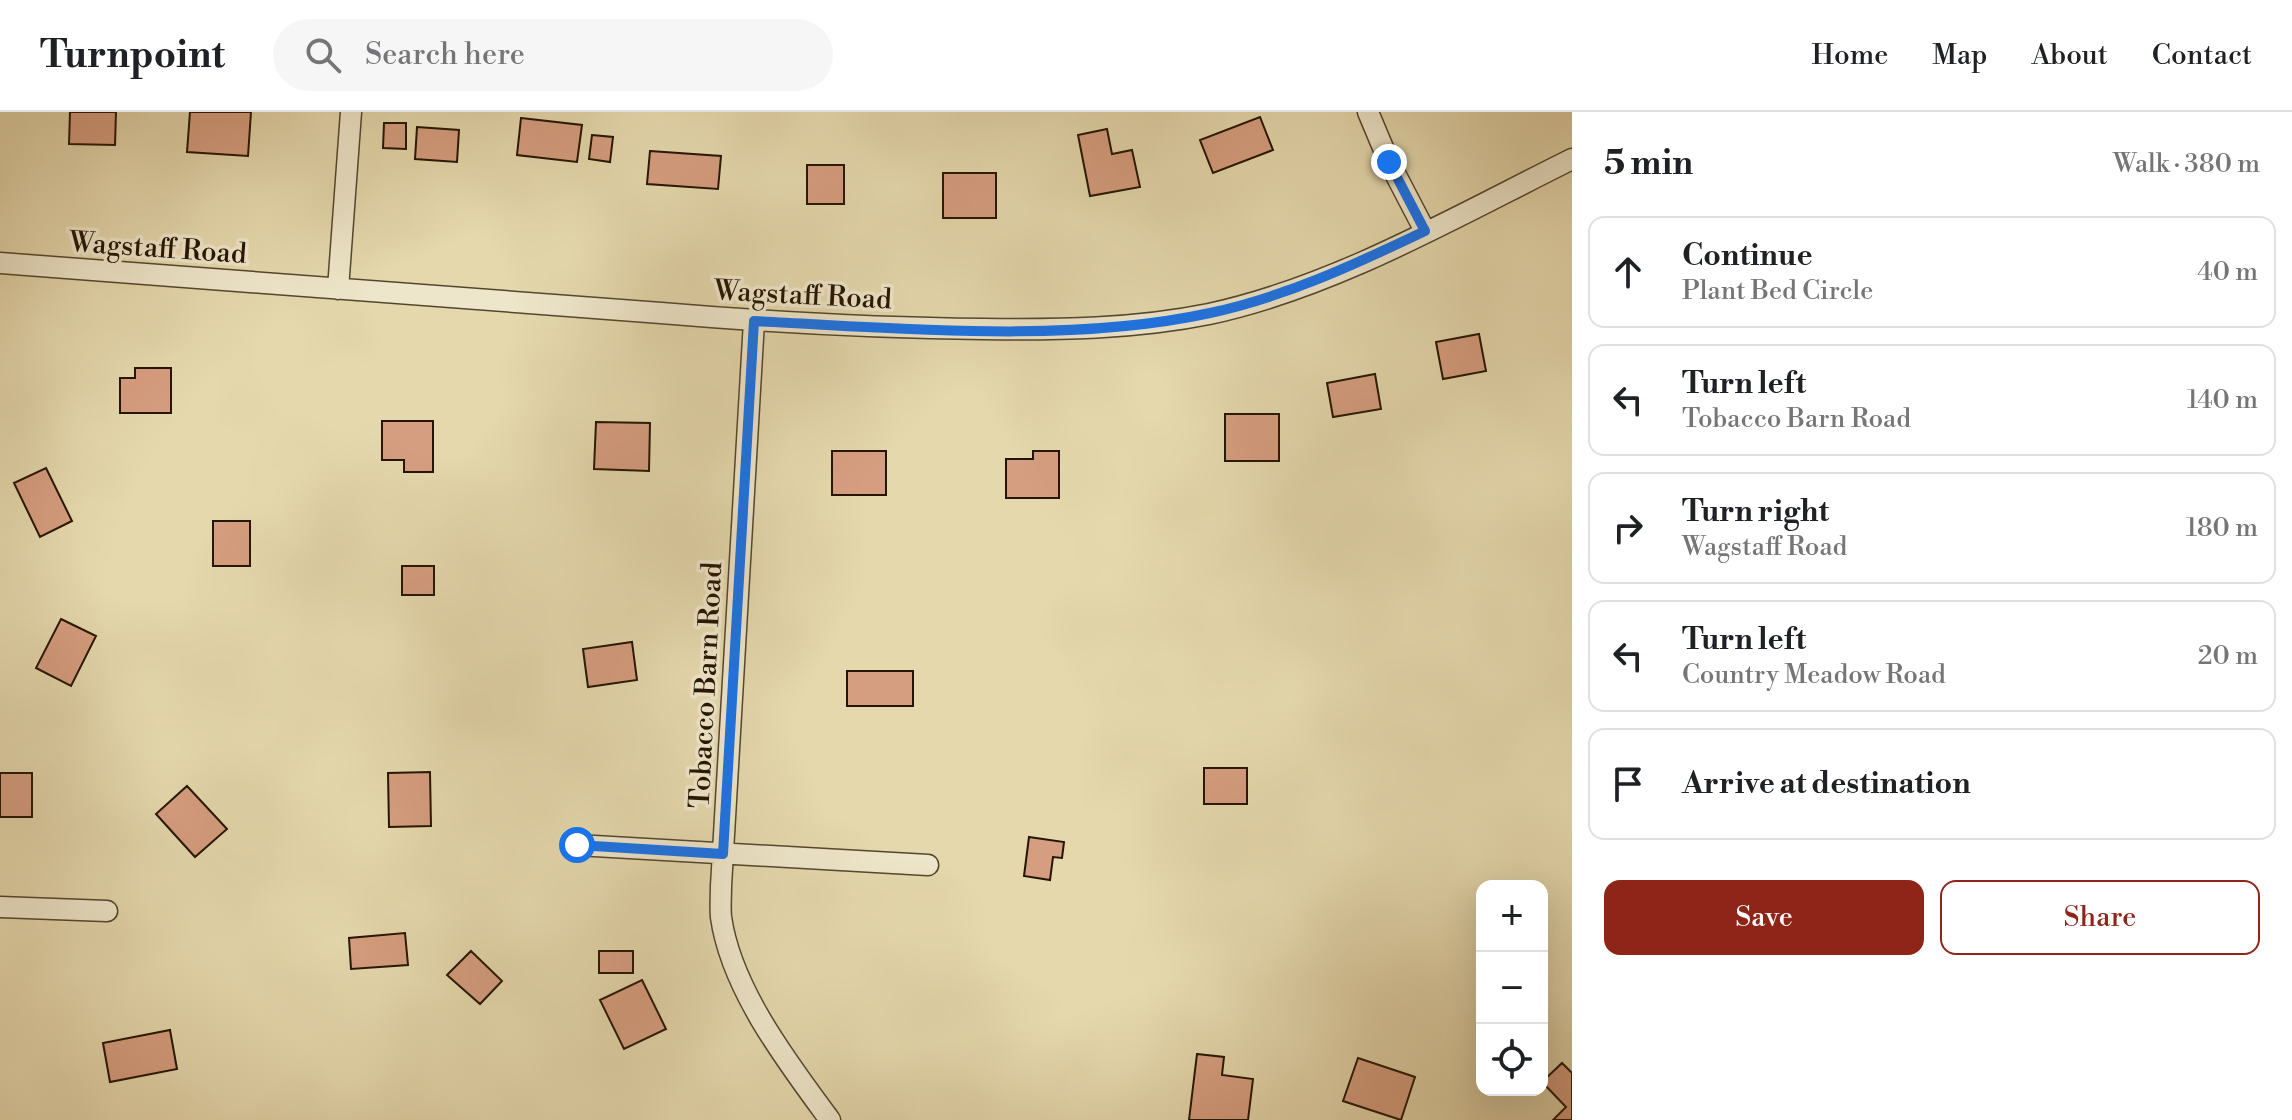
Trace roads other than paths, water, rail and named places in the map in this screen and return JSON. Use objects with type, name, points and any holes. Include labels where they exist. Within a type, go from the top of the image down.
[{"type":"street","points":[[338,289],[351,112]]},
{"type":"street","points":[[1368,112],[1389,162],[1425,231]]},
{"type":"street","name":"Wagstaff Road","points":[[0,263],[754,321],[1073,329],[1145,324],[1209,314],[1265,299],[1343,270],[1572,159]]},
{"type":"street","name":"Tobacco Barn Road","points":[[754,321],[721,917],[741,980],[790,1065],[830,1120]]},
{"type":"street","points":[[577,845],[928,865]]},
{"type":"street","points":[[0,907],[107,911]]}]
